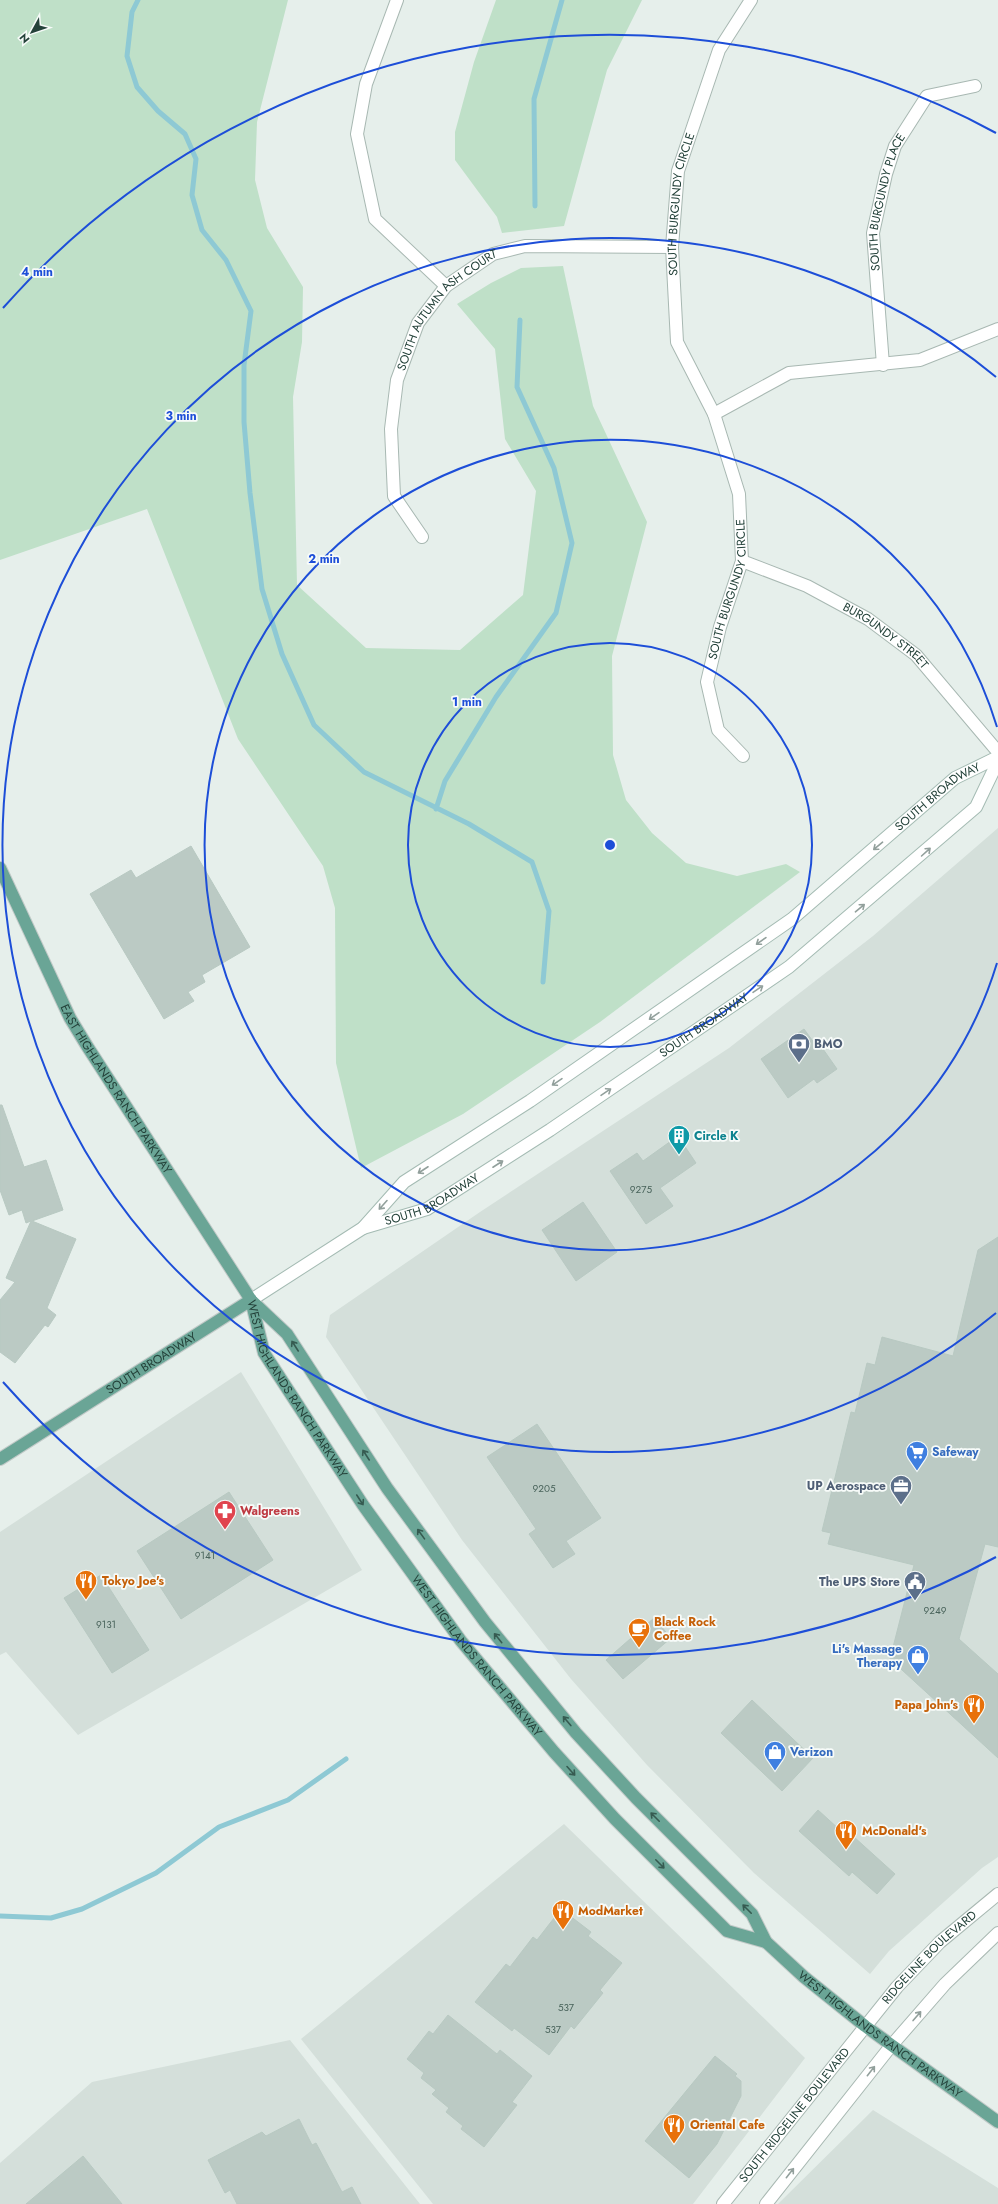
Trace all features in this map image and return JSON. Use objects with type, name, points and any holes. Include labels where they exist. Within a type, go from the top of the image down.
[{"type":"main road","name":"EAST HIGHLANDS RANCH PARKWAY","points":[[0,868],[70,1018],[251,1300]]},
{"type":"main road","name":"SOUTH BROADWAY","points":[[0,1459],[251,1300]]},
{"type":"main road","name":"WEST HIGHLANDS RANCH PARKWAY","points":[[251,1300],[264,1354],[363,1505],[461,1641],[559,1758],[615,1819],[722,1926],[728,1931],[766,1942]]},
{"type":"main road","name":"WEST HIGHLANDS RANCH PARKWAY","points":[[251,1300],[287,1334],[387,1488],[485,1622],[576,1733],[631,1793],[752,1914],[766,1942],[804,1977],[865,2026],[998,2122]]},
{"type":"street","points":[[397,0],[366,84],[357,134],[375,219],[446,286]]},
{"type":"street","name":"SOUTH BURGUNDY CIRCLE","points":[[743,756],[718,730],[707,682],[720,627],[742,561],[740,494],[714,414],[677,342],[672,247],[678,170],[720,50],[751,0]]},
{"type":"street","name":"SOUTH BURGUNDY PLACE","points":[[883,365],[873,233],[886,174],[895,146],[927,96],[975,86]]},
{"type":"street","name":"SOUTH AUTUMN ASH COURT","points":[[422,537],[394,496],[391,429],[397,380],[418,323],[446,286],[493,254],[525,246],[672,247]]},
{"type":"street","points":[[714,414],[789,373],[883,365],[920,360],[997,333]]},
{"type":"street","name":"BURGUNDY STREET","points":[[742,561],[807,586],[868,619],[916,655],[998,752]]},
{"type":"street","name":"SOUTH BROADWAY","points":[[251,1300],[363,1228],[404,1182],[543,1092],[792,919],[956,778],[998,757]]},
{"type":"street","name":"SOUTH BROADWAY","points":[[363,1228],[427,1209],[550,1130],[789,967],[976,808],[998,761]]},
{"type":"street","name":"RIDGELINE BOULEVARD","points":[[865,2026],[897,1987],[940,1942],[998,1894]]},
{"type":"street","points":[[766,2204],[891,2046],[945,1984],[998,1933]]},
{"type":"street","name":"SOUTH RIDGELINE BOULEVARD","points":[[723,2204],[865,2026]]},
{"type":"shaded area","points":[[998,828],[998,1857],[982,1868],[889,1951],[870,1974],[754,1873],[647,1765],[571,1679],[462,1540],[326,1337],[330,1315],[480,1212],[729,1048],[873,936]]},
{"type":"shaded area","points":[[241,1372],[362,1570],[78,1735],[6,1652],[0,1655],[0,1532]]},
{"type":"shaded area","points":[[564,1824],[805,2058],[693,2204],[433,2204],[301,2039]]},
{"type":"shaded area","points":[[290,2040],[420,2204],[0,2204],[0,2163],[92,2082]]},
{"type":"shaded area","points":[[873,2110],[998,2188],[998,2204],[778,2204]]},
{"type":"green space","points":[[0,0],[288,0],[257,122],[255,180],[267,228],[303,287],[302,342],[293,397],[297,585],[366,648],[460,650],[523,595],[536,491],[505,439],[495,349],[457,304],[491,283],[521,268],[563,266],[593,406],[647,522],[612,656],[613,755],[626,800],[652,833],[686,863],[737,876],[786,864],[800,872],[600,1022],[463,1114],[361,1168],[336,1063],[335,908],[323,866],[238,739],[147,509],[0,560]]},
{"type":"green space","points":[[496,0],[642,0],[607,70],[564,226],[502,233],[497,217],[455,160],[455,132],[474,62]]},
{"type":"building","points":[[191,846],[250,947],[202,975],[205,982],[188,992],[194,1001],[164,1019],[90,894],[131,870],[136,878]]},
{"type":"building","name":"BMO","points":[[804,1029],[820,1051],[823,1049],[837,1069],[817,1083],[814,1079],[788,1098],[761,1059]]},
{"type":"building","points":[[0,1105],[2,1105],[24,1167],[46,1160],[63,1210],[32,1221],[76,1239],[47,1308],[56,1315],[48,1327],[45,1325],[15,1363],[0,1352],[0,1300],[15,1282],[6,1278],[31,1221],[26,1223],[22,1210],[9,1215],[0,1190]]},
{"type":"building","points":[[678,1136],[696,1163],[660,1188],[673,1206],[646,1224],[610,1171],[637,1153],[643,1161]]},
{"type":"building","points":[[583,1202],[617,1252],[576,1281],[542,1230]]},
{"type":"building","name":"Safeway","points":[[998,1237],[998,1547],[985,1544],[959,1639],[998,1674],[998,1758],[890,1659],[914,1565],[828,1544],[831,1533],[822,1531],[851,1412],[855,1413],[867,1363],[875,1365],[882,1337],[953,1356],[978,1250]]},
{"type":"building","points":[[537,1424],[601,1518],[566,1541],[575,1554],[553,1568],[529,1534],[536,1529],[487,1457]]},
{"type":"building","name":"Walgreens","points":[[229,1492],[273,1560],[181,1619],[137,1551]]},
{"type":"building","points":[[101,1575],[149,1650],[112,1673],[64,1598]]},
{"type":"building","name":"Black Rock Coffee","points":[[654,1618],[671,1638],[623,1679],[606,1660]]},
{"type":"building","points":[[752,1700],[813,1758],[782,1791],[721,1733]]},
{"type":"building","name":"McDonald's","points":[[818,1810],[840,1830],[843,1827],[895,1874],[877,1894],[852,1872],[849,1876],[799,1831]]},
{"type":"building","points":[[561,1909],[591,1932],[588,1936],[622,1963],[600,1990],[603,1993],[574,2029],[571,2026],[549,2055],[514,2028],[512,2031],[475,2002],[506,1964],[510,1967],[533,1937],[537,1940]]},
{"type":"building","points":[[448,2015],[497,2054],[500,2050],[532,2076],[512,2102],[517,2105],[484,2147],[461,2129],[463,2126],[446,2112],[449,2108],[432,2094],[436,2090],[421,2078],[424,2073],[407,2059],[429,2031],[433,2034]]},
{"type":"building","points":[[715,2056],[737,2074],[735,2076],[741,2081],[741,2096],[717,2144],[689,2178],[645,2141]]},
{"type":"building","points":[[299,2119],[312,2145],[316,2143],[342,2192],[352,2187],[361,2204],[237,2204],[230,2190],[225,2193],[208,2160],[262,2132],[266,2136]]},
{"type":"building","points":[[83,2156],[122,2204],[26,2204]]},
{"type":"waterway","points":[[138,0],[132,12],[127,56],[137,87],[158,111],[185,134],[196,159],[192,195],[202,230],[226,260],[251,311],[244,365],[244,422],[250,493],[262,589],[282,654],[314,725],[364,772],[469,824],[532,862],[549,911],[543,982]]},
{"type":"waterway","points":[[535,206],[534,99],[562,0]]},
{"type":"waterway","points":[[436,809],[445,781],[496,697],[556,613],[572,543],[554,468],[517,387],[520,320]]},
{"type":"waterway","points":[[0,1916],[51,1918],[82,1909],[156,1873],[219,1827],[288,1800],[346,1759]]},
{"type":"place","name":"BMO","points":[[799,1064]]},
{"type":"place","name":"Circle K","points":[[679,1156]]},
{"type":"place","name":"Safeway","points":[[917,1472]]},
{"type":"place","name":"UP Aerospace","points":[[901,1506]]},
{"type":"place","name":"Walgreens","points":[[225,1530]]},
{"type":"place","name":"Tokyo Joe's","points":[[86,1600]]},
{"type":"place","name":"The UPS Store","points":[[915,1602]]},
{"type":"place","name":"Black Rock Coffee","points":[[639,1648]]},
{"type":"place","name":"Li's Massage Therapy","points":[[918,1676]]},
{"type":"place","name":"Papa John's","points":[[974,1724]]},
{"type":"place","name":"Verizon","points":[[775,1772]]},
{"type":"place","name":"McDonald's","points":[[846,1850]]},
{"type":"place","name":"ModMarket","points":[[563,1930]]},
{"type":"place","name":"Oriental Cafe","points":[[674,2144]]}]
